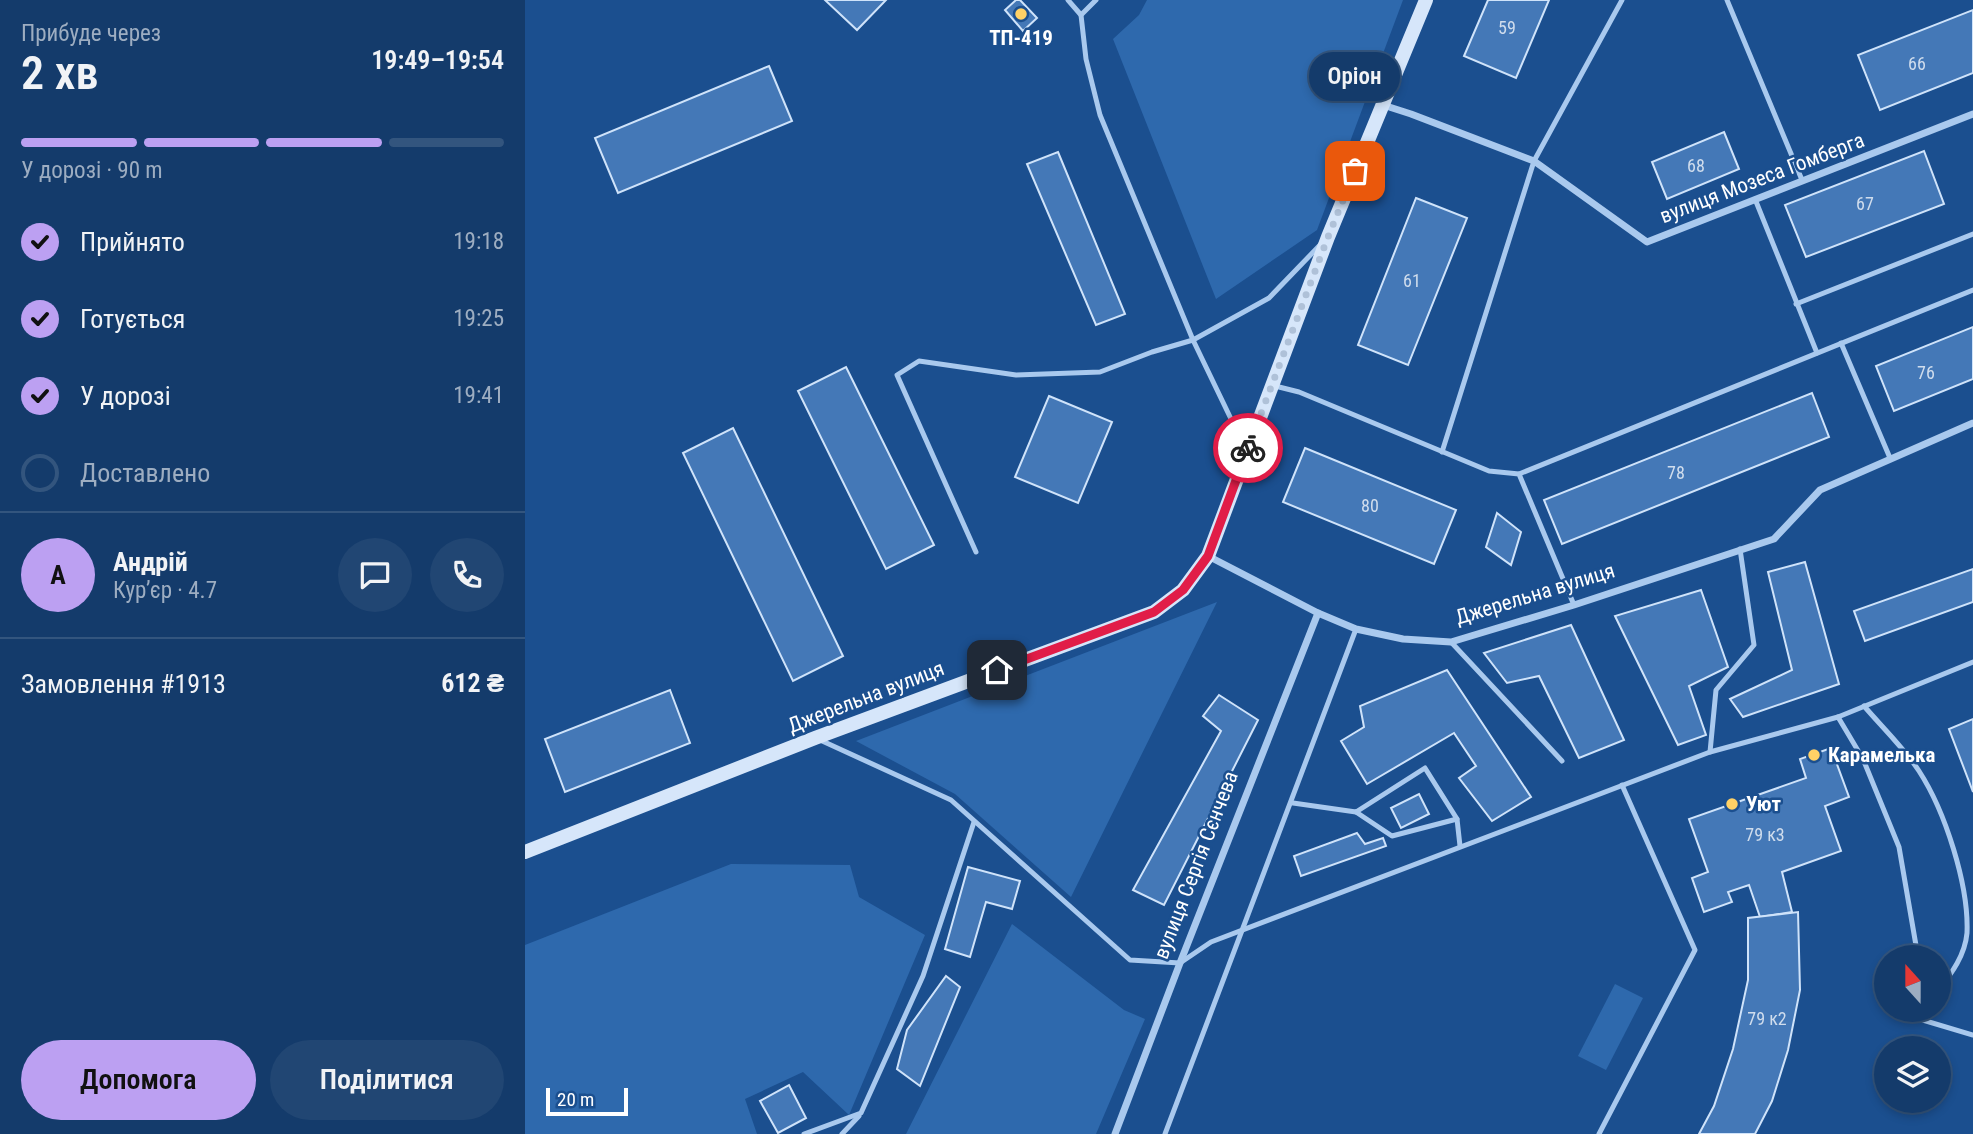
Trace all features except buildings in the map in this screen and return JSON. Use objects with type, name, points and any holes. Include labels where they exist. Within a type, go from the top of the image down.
[{"type":"street","points":[[1208,556],[1328,237],[1426,0]]},
{"type":"street","name":"вулиця Мозеса Гомберга","points":[[1383,106],[1534,161],[1647,242],[1973,114]]},
{"type":"street","name":"Джерельна вулиця","points":[[525,852],[815,738],[1154,612],[1183,590],[1208,556],[1318,613],[1356,629],[1403,639],[1451,642],[1574,605],[1774,539],[1820,490],[1973,423]]},
{"type":"street","name":"вулиця Сергія Сєнчева","points":[[1115,1134],[1318,613]]},
{"type":"lane","points":[[1068,0],[1081,15],[1086,59],[1100,116],[1192,340],[1247,451]]},
{"type":"lane","points":[[1081,15],[1096,0]]},
{"type":"lane","points":[[1442,452],[1534,161],[1622,0]]},
{"type":"lane","points":[[1727,0],[1802,180]]},
{"type":"lane","points":[[1755,199],[1817,353]]},
{"type":"lane","points":[[1796,304],[1973,234]]},
{"type":"lane","points":[[976,552],[897,375],[919,361],[1016,375],[1100,372],[1192,340],[1269,298],[1328,237]]},
{"type":"lane","points":[[1272,385],[1299,392],[1489,471],[1519,474],[1973,290]]},
{"type":"lane","points":[[1841,343],[1890,458]]},
{"type":"lane","points":[[1519,474],[1574,605]]},
{"type":"lane","points":[[1710,752],[1716,690],[1754,645],[1740,549]]},
{"type":"lane","points":[[1165,1134],[1293,803],[1356,629]]},
{"type":"lane","points":[[1451,642],[1562,761]]},
{"type":"lane","points":[[815,738],[951,800],[1130,960],[1180,963],[1211,942],[1460,846],[1710,752],[1839,717],[1973,662]]},
{"type":"lane","points":[[1864,706],[1919,771],[1948,830],[1962,888],[1967,934],[1957,967],[1951,974]]},
{"type":"lane","points":[[1839,717],[1863,760],[1899,846],[1916,945]]},
{"type":"lane","points":[[1356,812],[1425,768],[1458,819],[1460,846]]},
{"type":"lane","points":[[1599,1134],[1695,950],[1622,785]]},
{"type":"lane","points":[[1293,803],[1356,812],[1392,836],[1458,819]]},
{"type":"lane","points":[[842,1134],[861,1113],[923,976],[974,822]]},
{"type":"lane","points":[[1929,1022],[1973,1035]]},
{"type":"lane","points":[[804,1134],[861,1113]]},
{"type":"shaded area","points":[[1147,0],[1403,0],[1317,230],[1216,299],[1113,39],[1139,15]]},
{"type":"shaded area","points":[[1217,602],[1071,897],[955,794],[856,741]]},
{"type":"shaded area","points":[[731,864],[850,865],[859,897],[925,935],[849,1115],[803,1072],[745,1099],[757,1134],[525,1134],[525,945]]},
{"type":"shaded area","points":[[1012,924],[1124,1010],[1145,1019],[1096,1134],[906,1134]]},
{"type":"shaded area","points":[[1615,984],[1643,998],[1606,1070],[1578,1056]]},
{"type":"way so far","points":[[1248,448],[1355,171]]},
{"type":"place","name":"ТП-419","points":[[1021,14]]},
{"type":"place","name":"Оріон","points":[[1355,171]]},
{"type":"place","name":"Карамелька","points":[[1814,755]]},
{"type":"place","name":"Уют","points":[[1732,804]]},
{"type":"route","points":[[997,670],[1154,612],[1183,590],[1208,556],[1248,448]]}]
